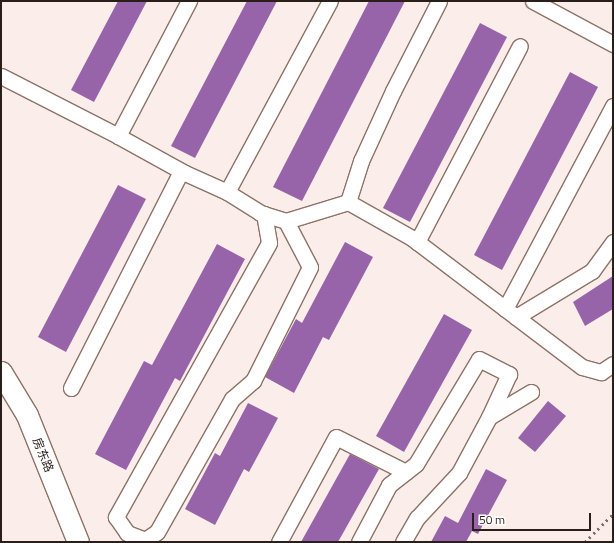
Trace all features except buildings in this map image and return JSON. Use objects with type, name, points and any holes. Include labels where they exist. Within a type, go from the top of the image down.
[{"type":"main road","name":"房东路","points":[[1,372],[27,415],[78,542]]},
{"type":"street","points":[[118,136],[189,1]]},
{"type":"street","points":[[227,192],[330,1]]},
{"type":"street","points":[[348,202],[361,161],[393,91],[440,1]]},
{"type":"street","points":[[533,1],[613,44]]},
{"type":"street","points":[[417,242],[520,46]]},
{"type":"street","points":[[1,76],[118,136],[181,171],[227,192],[264,214],[286,221],[348,202],[417,242],[582,367],[601,372],[613,364]]},
{"type":"street","points":[[510,313],[613,106]]},
{"type":"street","points":[[71,388],[181,171]]},
{"type":"street","points":[[264,214],[269,243],[116,517],[127,533],[145,540],[157,532],[232,399],[253,381],[310,267],[286,221]]},
{"type":"street","points":[[510,313],[592,271],[613,242]]},
{"type":"street","points":[[359,542],[388,484],[416,464],[480,359],[509,374],[459,473],[417,518],[403,542]]},
{"type":"street","points":[[488,417],[531,392]]},
{"type":"street","points":[[279,542],[336,437],[406,472]]},
{"type":"railway","points":[[585,542],[613,514]]}]
